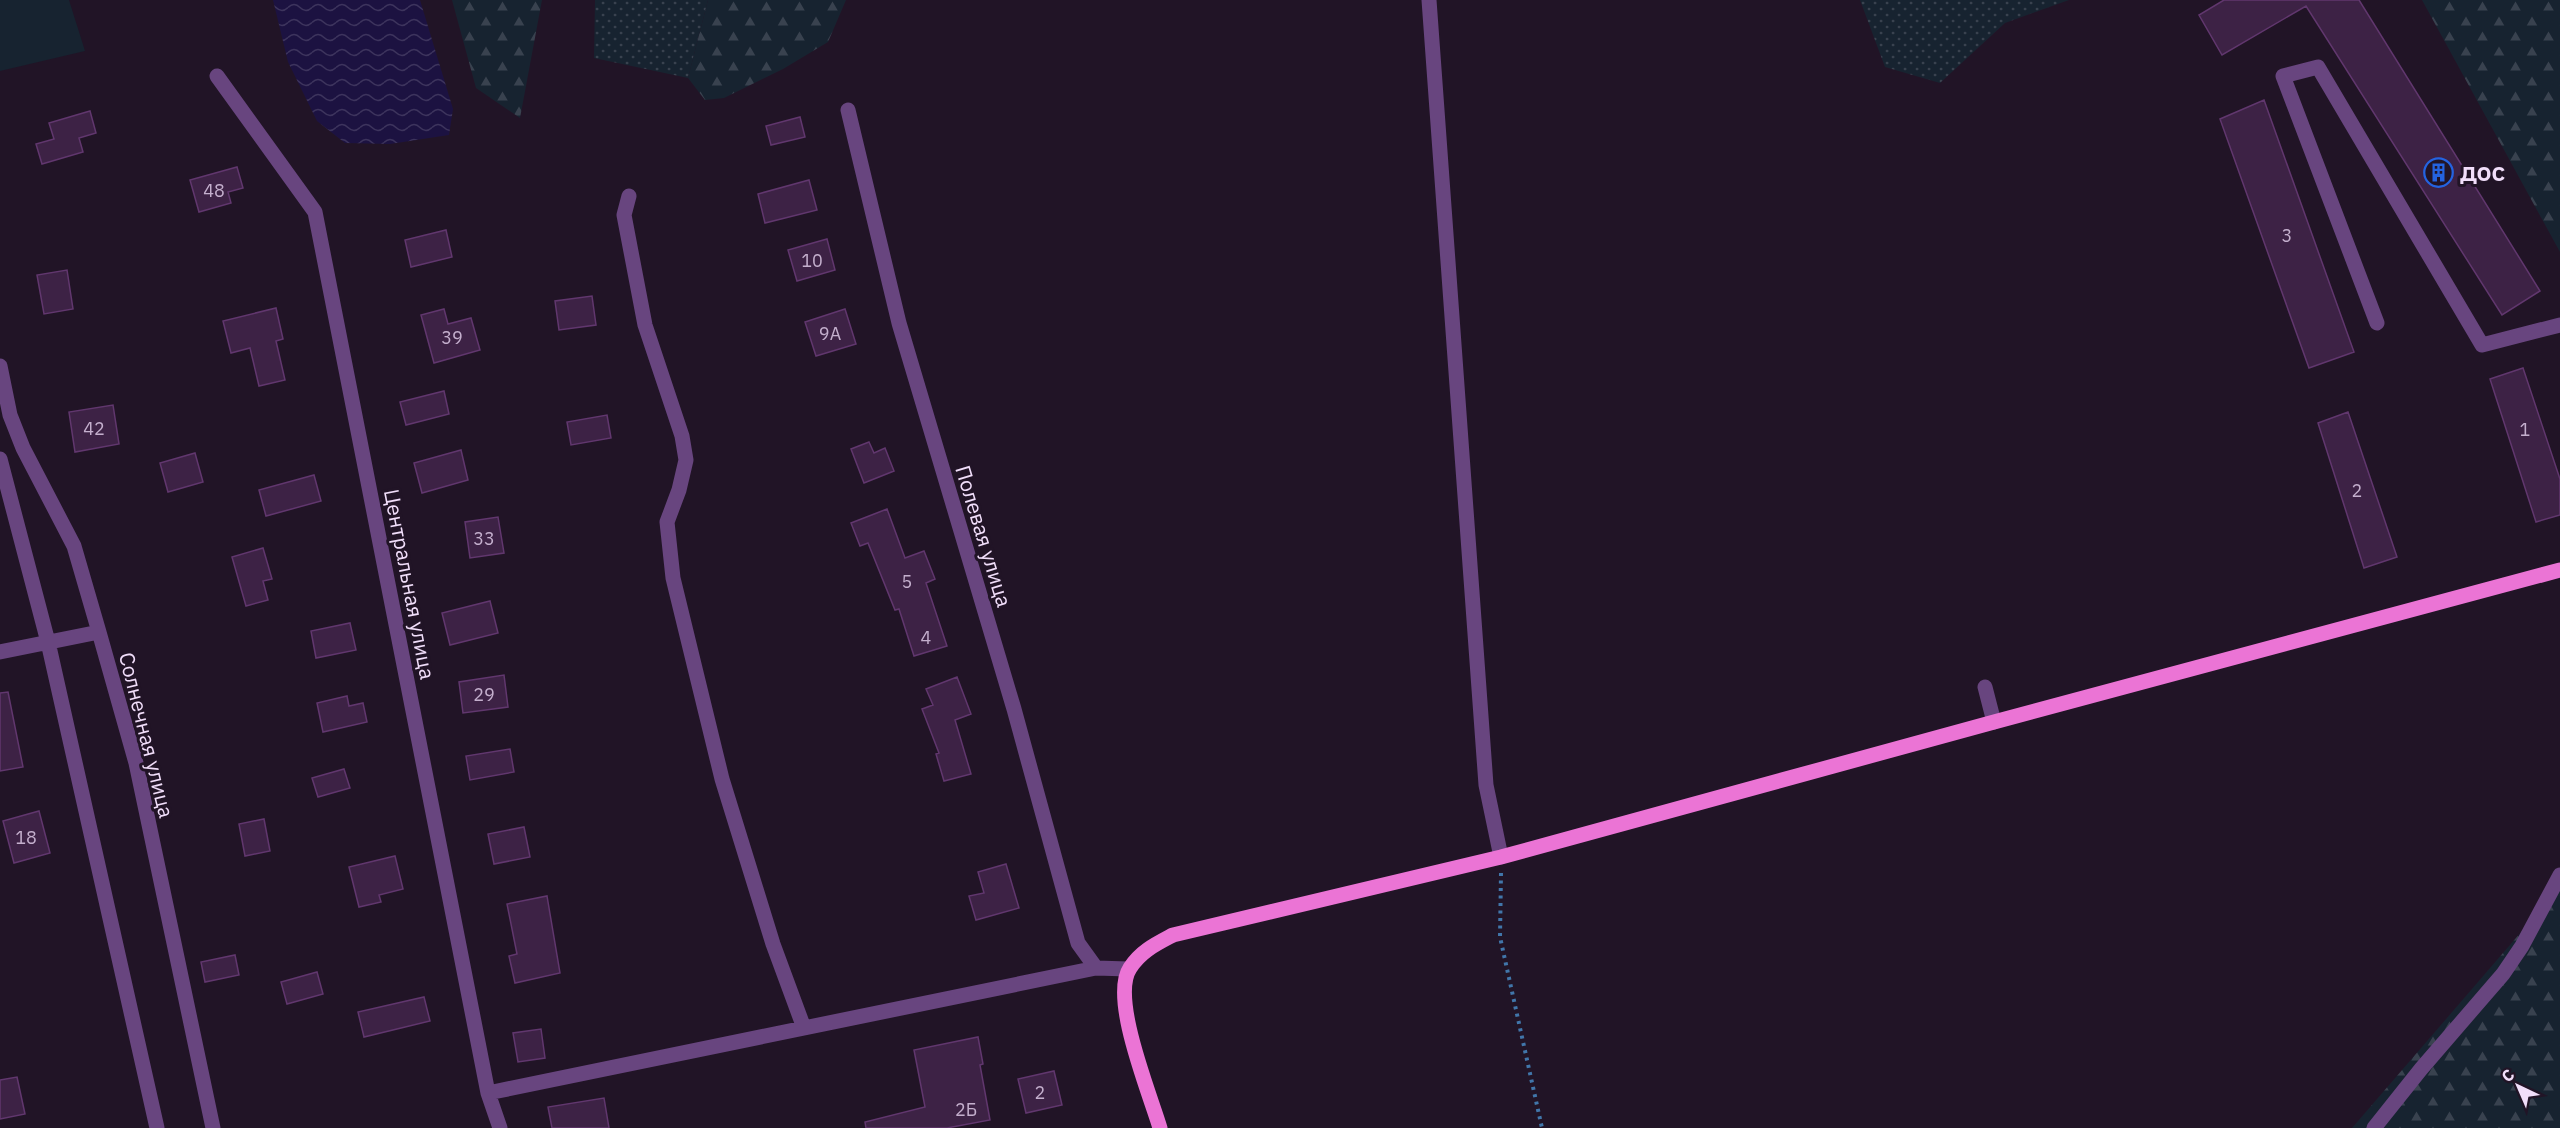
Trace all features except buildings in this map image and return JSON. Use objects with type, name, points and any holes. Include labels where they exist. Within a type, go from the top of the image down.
[{"type":"main road","points":[[1161,1128],[1127,1020],[1123,991],[1128,969],[1144,950],[1173,935],[1501,857],[2560,570]]},
{"type":"street","points":[[1429,0],[1486,785],[1501,857]]},
{"type":"street","points":[[2377,322],[2283,76],[2318,67],[2482,345],[2560,325]]},
{"type":"street","name":"Центральная улица","points":[[217,75],[315,212],[488,1093],[500,1128]]},
{"type":"street","name":"Полевая улица","points":[[848,110],[899,323],[1014,709],[1078,943],[1096,968]]},
{"type":"street","points":[[629,196],[624,214],[645,325],[682,436],[686,460],[679,490],[667,522],[674,578],[722,779],[773,944],[804,1028]]},
{"type":"street","name":"Солнечная улица","points":[[0,366],[10,415],[23,448],[74,546],[136,763],[213,1128]]},
{"type":"street","points":[[0,459],[48,642],[157,1128]]},
{"type":"street","points":[[0,652],[99,632]]},
{"type":"street","points":[[1985,687],[1994,722]]},
{"type":"street","points":[[2374,1128],[2421,1069],[2504,974],[2522,946],[2560,875]]},
{"type":"street","points":[[488,1093],[1096,968],[1128,969]]},
{"type":"path","points":[[1501,857],[1500,937],[1542,1128]]},
{"type":"green space","points":[[0,0],[69,0],[85,51],[0,71]]},
{"type":"green space","points":[[452,0],[542,0],[520,118],[476,88]]},
{"type":"green space","points":[[595,0],[708,0],[688,78],[594,58]]},
{"type":"green space","points":[[708,0],[846,0],[828,42],[783,69],[724,98],[705,100],[688,78]]},
{"type":"green space","points":[[1860,0],[2069,0],[2005,23],[1940,83],[1885,67]]},
{"type":"green space","points":[[2422,0],[2560,0],[2560,252]]},
{"type":"green space","points":[[2560,887],[2560,1128],[2352,1128]]},
{"type":"water","points":[[273,0],[420,0],[453,109],[449,135],[390,144],[345,143],[317,121],[288,62]]},
{"type":"place","name":"ДОС","points":[[2439,173]]}]
